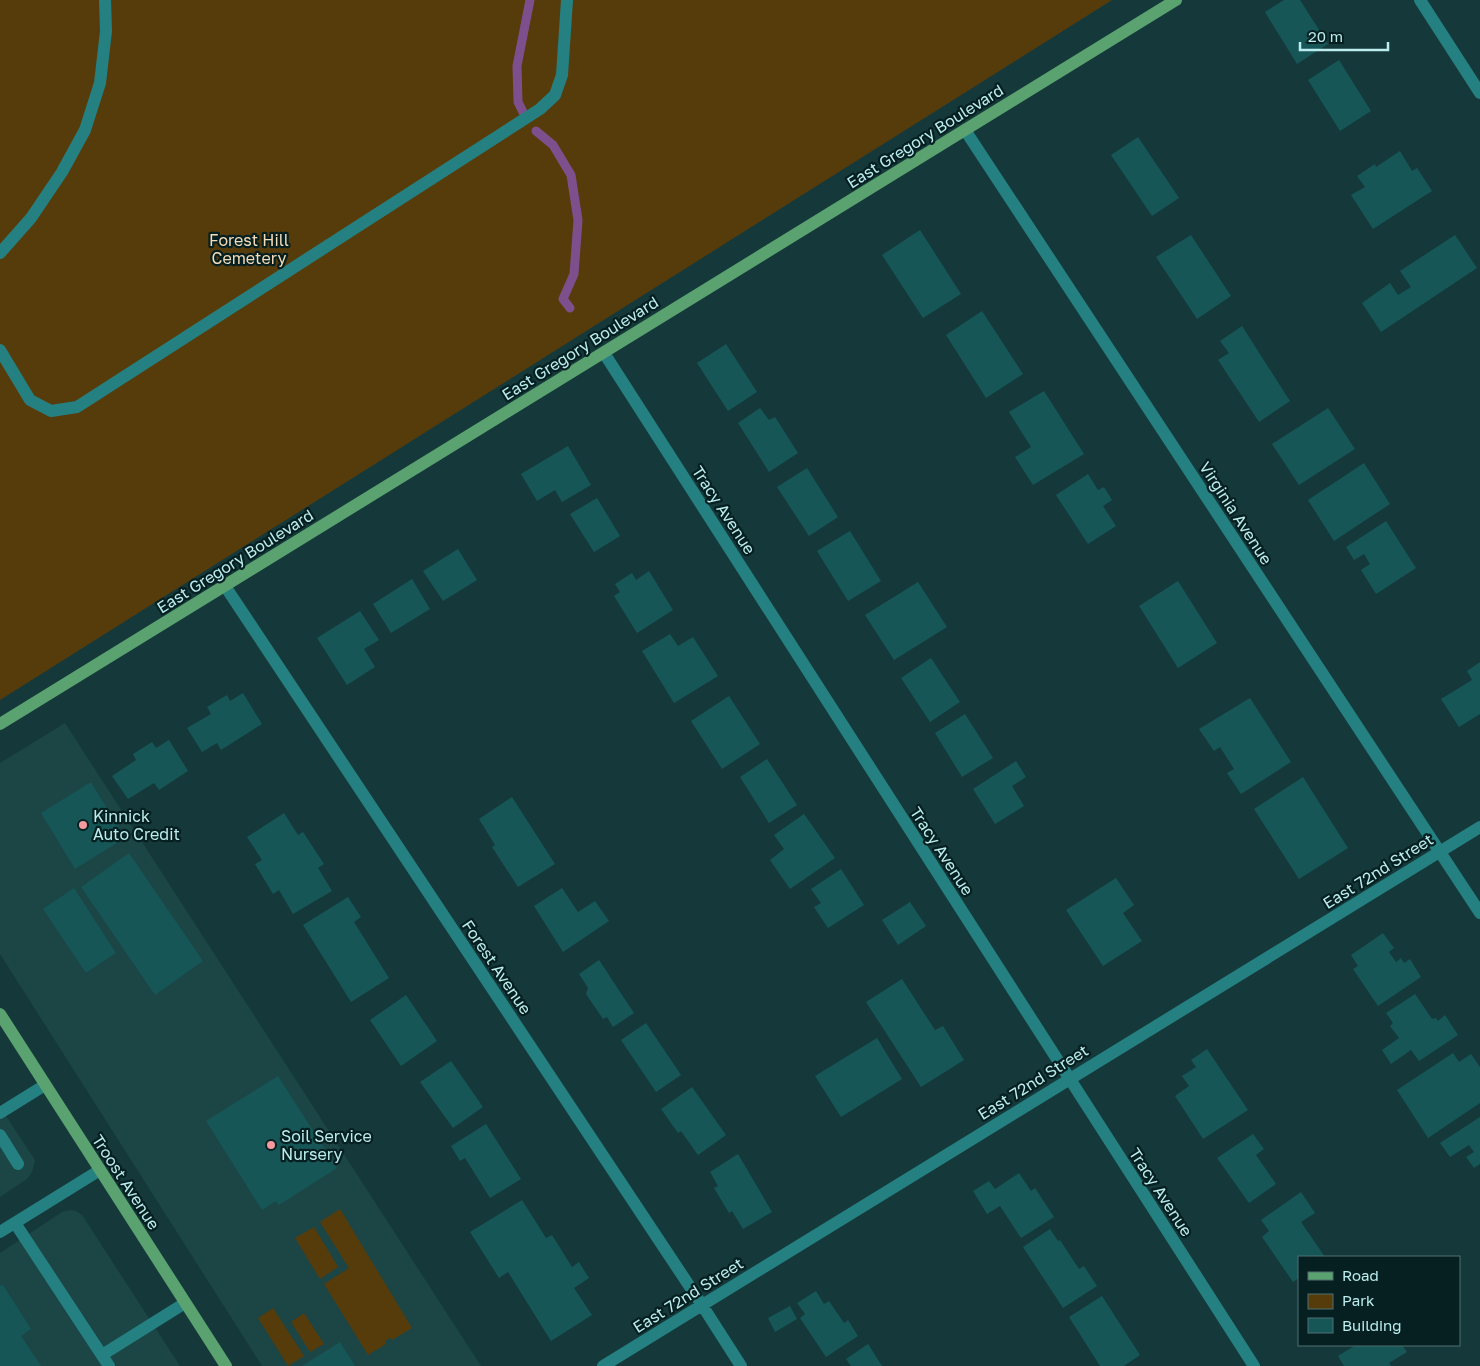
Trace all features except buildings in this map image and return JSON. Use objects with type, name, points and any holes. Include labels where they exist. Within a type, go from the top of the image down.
[{"type":"main road","name":"East Gregory Boulevard","points":[[0,724],[1176,0]]},
{"type":"main road","name":"Troost Avenue","points":[[0,1014],[226,1366]]},
{"type":"street","points":[[0,252],[31,218],[62,172],[85,130],[100,82],[106,31],[105,0]]},
{"type":"street","points":[[0,350],[30,400],[51,411],[77,407],[540,109],[555,94],[562,75],[567,0]]},
{"type":"street","points":[[1420,0],[1480,93]]},
{"type":"street","name":"Virginia Avenue","points":[[965,130],[1480,913]]},
{"type":"street","name":"Tracy Avenue","points":[[604,352],[1254,1366]]},
{"type":"street","name":"Forest Avenue","points":[[225,586],[742,1366]]},
{"type":"street","name":"East 72nd Street","points":[[603,1366],[1480,827]]},
{"type":"street","points":[[0,1113],[45,1085]]},
{"type":"street","points":[[0,1135],[18,1164]]},
{"type":"street","points":[[0,1232],[100,1170]]},
{"type":"street","points":[[15,1223],[106,1361],[185,1303]]},
{"type":"shaded area","points":[[65,723],[481,1366],[262,1366],[0,954],[0,763]]},
{"type":"shaded area","points":[[0,1107],[35,1160],[32,1172],[27,1179],[0,1197]]},
{"type":"shaded area","points":[[70,1210],[82,1215],[180,1366],[0,1366],[0,1253],[62,1212]]},
{"type":"green space","name":"Forest Hill Cemetery","points":[[0,0],[1112,0],[0,700]]},
{"type":"green space","points":[[340,1209],[412,1328],[392,1340],[390,1338],[385,1341],[386,1344],[368,1355],[324,1284],[349,1268],[320,1222]]},
{"type":"green space","points":[[314,1227],[338,1267],[320,1279],[295,1238]]},
{"type":"green space","points":[[273,1308],[304,1356],[288,1366],[258,1318]]},
{"type":"green space","points":[[304,1313],[324,1344],[310,1352],[291,1322]]},
{"type":"waterway","points":[[523,112],[518,102],[517,66],[530,0]]},
{"type":"waterway","points":[[536,131],[553,145],[571,175],[578,220],[574,274],[563,299],[570,308]]},
{"type":"place","name":"Kinnick Auto Credit","points":[[83,825]]},
{"type":"place","name":"Soil Service Nursery","points":[[271,1145]]}]
